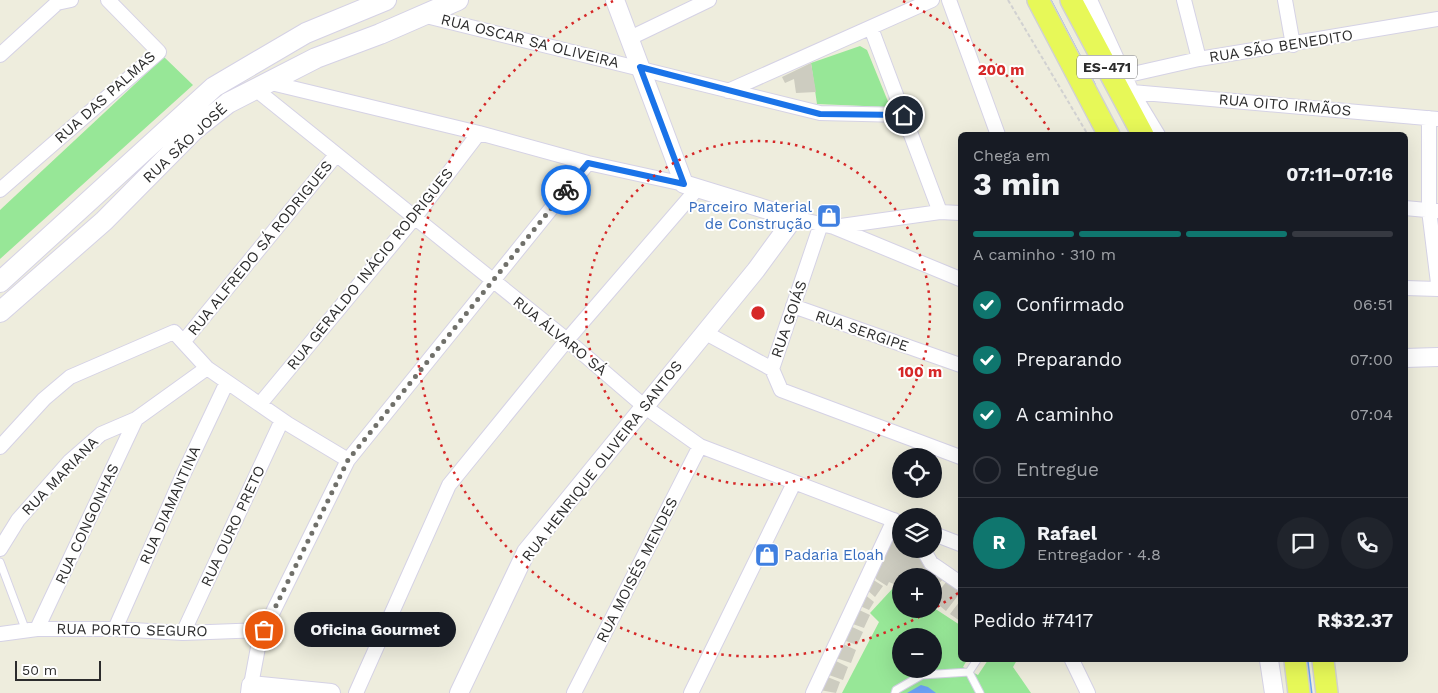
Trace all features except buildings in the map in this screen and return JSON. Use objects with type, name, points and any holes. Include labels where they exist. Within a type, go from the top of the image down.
[{"type":"main road","name":"RUA SÃO JOSÉ","points":[[0,282],[173,122],[214,87],[306,33],[386,0]]},
{"type":"main road","name":"RUA SÃO JOSÉ","points":[[0,312],[104,221],[195,129],[228,103],[316,58],[380,34],[421,14],[458,0]]},
{"type":"main road","name":"ES-471","points":[[1038,0],[1108,132]]},
{"type":"main road","name":"ES-471","points":[[1071,0],[1141,132]]},
{"type":"main road","points":[[1294,662],[1299,693]]},
{"type":"main road","points":[[1323,662],[1328,693]]},
{"type":"street","name":"RUA DAS PALMAS","points":[[0,190],[159,52],[108,0]]},
{"type":"street","points":[[615,0],[640,67],[691,187]]},
{"type":"street","points":[[630,38],[708,0]]},
{"type":"street","points":[[728,91],[932,0]]},
{"type":"street","points":[[949,0],[997,132]]},
{"type":"street","points":[[1090,0],[1110,39],[1132,92],[1156,132]]},
{"type":"street","points":[[1184,0],[1199,59]]},
{"type":"street","points":[[1285,0],[1293,45]]},
{"type":"street","points":[[0,55],[60,1]]},
{"type":"street","name":"RUA OSCAR SA OLIVEIRA","points":[[421,14],[640,67],[820,114],[904,115]]},
{"type":"street","name":"RUA SÃO BENEDITO","points":[[1124,76],[1199,59],[1293,45],[1438,19]]},
{"type":"street","points":[[871,28],[940,212]]},
{"type":"street","points":[[261,85],[479,133],[588,163],[691,187],[827,226],[958,278]]},
{"type":"street","name":"RUA ÁLVARO SÁ","points":[[261,85],[336,155],[567,340],[645,407],[700,446],[892,520]]},
{"type":"street","name":"RUA OITO IRMÃOS","points":[[1132,92],[1433,119]]},
{"type":"street","points":[[1433,119],[1433,211],[1438,283]]},
{"type":"street","name":"RUA GERALDO INÁCIO RODRIGUES","points":[[260,404],[415,217],[479,133]]},
{"type":"street","name":"RUA ALFREDO SÁ RODRIGUES","points":[[184,341],[336,155]]},
{"type":"street","points":[[331,693],[250,689],[264,630],[348,460],[491,280],[588,163]]},
{"type":"street","points":[[356,693],[449,485],[691,187]]},
{"type":"street","points":[[1408,208],[1433,211]]},
{"type":"street","points":[[827,226],[940,212],[958,213]]},
{"type":"street","name":"RUA HENRIQUE OLIVEIRA SANTOS","points":[[459,693],[526,552],[756,270],[794,218]]},
{"type":"street","name":"RUA GOIÁS","points":[[704,332],[772,369],[793,306],[827,226]]},
{"type":"street","points":[[1408,288],[1438,289]]},
{"type":"street","name":"RUA SERGIPE","points":[[793,306],[958,364]]},
{"type":"street","points":[[0,447],[44,399],[70,377],[174,332],[207,368],[282,420],[348,460]]},
{"type":"street","points":[[1408,358],[1438,357]]},
{"type":"street","name":"RUA MARIANA","points":[[0,549],[18,520],[70,461],[101,434],[136,419],[207,368]]},
{"type":"street","points":[[772,369],[781,390],[958,456]]},
{"type":"street","name":"RUA DIAMANTINA","points":[[115,629],[182,475],[227,382]]},
{"type":"street","name":"RUA CONGONHAS","points":[[32,630],[136,419]]},
{"type":"street","name":"RUA OURO PRETO","points":[[183,633],[282,420]]},
{"type":"street","name":"RUA MOISÉS MENDES","points":[[574,693],[700,446]]},
{"type":"street","points":[[691,693],[794,483]]},
{"type":"street","points":[[813,693],[892,534]]},
{"type":"street","points":[[942,537],[958,543]]},
{"type":"street","points":[[928,558],[931,563],[958,583]]},
{"type":"street","name":"RUA PORTO SEGURO","points":[[0,634],[32,630],[115,629],[183,633],[264,630]]},
{"type":"street","points":[[1073,662],[1088,693]]},
{"type":"street","points":[[1269,662],[1274,693]]},
{"type":"street","points":[[1328,693],[1332,662]]},
{"type":"lane","points":[[0,562],[32,630]]},
{"type":"lane","points":[[969,672],[976,662]]},
{"type":"lane","points":[[894,693],[922,675],[969,672]]},
{"type":"lane","points":[[969,672],[980,693]]},
{"type":"path","points":[[1008,0],[1086,132]]},
{"type":"green space","points":[[860,46],[867,50],[889,104],[888,107],[817,104],[811,63]]},
{"type":"green space","points":[[164,57],[193,85],[0,259],[0,210]]},
{"type":"green space","points":[[892,589],[892,618],[942,618],[942,613],[958,624],[958,662],[966,662],[963,667],[978,675],[987,662],[1016,662],[1013,667],[1031,693],[842,693],[879,622],[870,613]]},
{"type":"water","points":[[921,685],[928,687],[936,693],[907,693]]},
{"type":"waterway","points":[[1050,0],[1094,84]]},
{"type":"waterway","points":[[1307,662],[1311,693]]},
{"type":"way so far","points":[[264,630],[328,496],[348,460],[491,280],[566,190]]},
{"type":"place","name":"Parceiro Material de Construção","points":[[829,216]]},
{"type":"place","name":"Padaria Eloah","points":[[767,555]]},
{"type":"place","name":"Oficina Gourmet","points":[[264,630]]},
{"type":"route","points":[[566,190],[588,163],[684,184],[640,67],[820,114],[904,115]]}]
